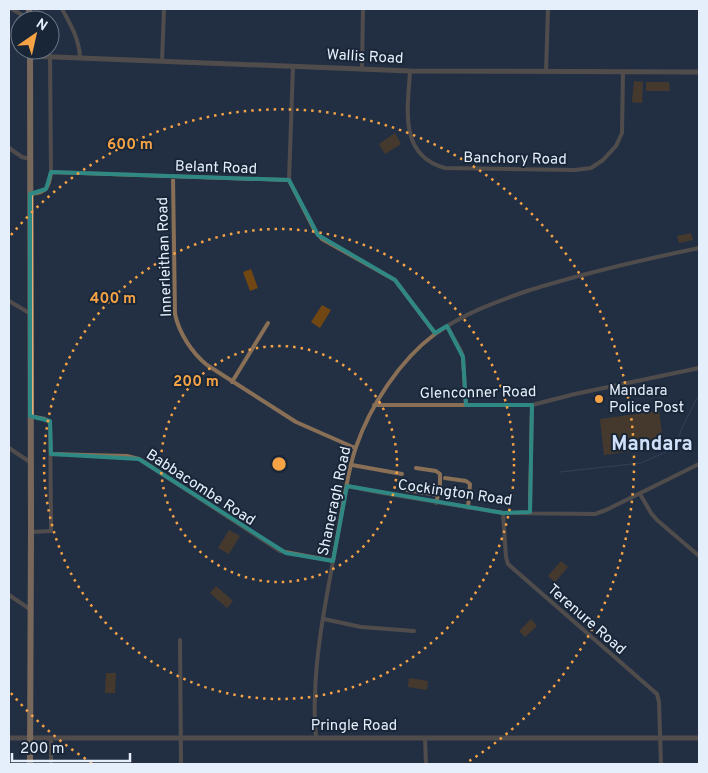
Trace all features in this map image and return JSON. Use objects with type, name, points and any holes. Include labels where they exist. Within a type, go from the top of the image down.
[{"type":"main road","points":[[30,60],[30,764]]},
{"type":"street","points":[[62,9],[78,38],[80,57]]},
{"type":"street","points":[[162,61],[164,9]]},
{"type":"street","points":[[362,68],[363,9]]},
{"type":"street","points":[[546,72],[548,9]]},
{"type":"street","name":"Wallis Road","points":[[60,56],[410,71],[699,72]]},
{"type":"street","points":[[30,194],[39,193],[46,189],[50,181],[50,60]]},
{"type":"street","points":[[292,66],[289,180],[318,235],[396,280],[436,334]]},
{"type":"street","name":"Banchory Road","points":[[410,71],[409,136],[417,149],[431,162],[445,168],[575,170],[591,168],[603,160],[616,146],[622,133],[623,71]]},
{"type":"street","points":[[9,148],[22,157],[30,159]]},
{"type":"street","name":"Belant Road","points":[[51,172],[289,180]]},
{"type":"street","name":"Innerleithan Road","points":[[173,177],[174,309],[176,321],[198,358],[232,382],[296,422],[355,448]]},
{"type":"street","name":"Shaneragh Road","points":[[316,738],[315,697],[324,618],[355,448],[374,405],[399,370],[436,334],[470,313],[503,299],[604,268],[699,248]]},
{"type":"street","points":[[9,301],[31,314]]},
{"type":"street","points":[[232,382],[268,323]]},
{"type":"street","points":[[448,326],[463,357],[466,405]]},
{"type":"street","name":"Glenconner Road","points":[[374,405],[532,405],[699,368]]},
{"type":"street","points":[[530,512],[532,405]]},
{"type":"street","points":[[30,416],[49,422],[51,454],[51,531],[31,532]]},
{"type":"street","points":[[9,448],[30,462]]},
{"type":"street","name":"Babbacombe Road","points":[[51,454],[127,456],[139,459],[280,551],[333,562]]},
{"type":"street","name":"Cockington Road","points":[[347,486],[503,513],[600,513],[699,464]]},
{"type":"street","points":[[352,465],[402,474]]},
{"type":"street","points":[[416,468],[436,471],[440,474],[436,502]]},
{"type":"street","points":[[445,478],[466,481],[470,484],[468,508]]},
{"type":"street","points":[[407,490],[438,496]]},
{"type":"street","points":[[640,494],[651,513],[699,556]]},
{"type":"street","name":"Terenure Road","points":[[503,513],[508,564],[656,694],[659,702],[661,764]]},
{"type":"street","points":[[9,595],[31,610]]},
{"type":"street","points":[[324,618],[360,627],[414,631]]},
{"type":"street","points":[[180,640],[181,764]]},
{"type":"street","name":"Pringle Road","points":[[9,738],[699,738]]},
{"type":"street","points":[[51,738],[51,764]]},
{"type":"street","points":[[425,738],[426,764]]},
{"type":"highlighted area","points":[[51,172],[289,180],[318,235],[395,280],[435,333],[447,326],[463,357],[466,405],[532,405],[530,512],[503,513],[347,486],[333,561],[286,553],[139,459],[51,454],[50,421],[30,416],[30,194],[46,189]]},
{"type":"shaded area","points":[[634,81],[643,82],[642,103],[632,102]]},
{"type":"shaded area","points":[[646,82],[669,82],[670,91],[646,91]]},
{"type":"shaded area","points":[[395,133],[401,144],[385,154],[379,144]]},
{"type":"shaded area","points":[[691,233],[693,240],[679,243],[677,236]]},
{"type":"shaded area","points":[[251,269],[258,288],[250,291],[243,272]]},
{"type":"shaded area","points":[[322,305],[331,310],[320,328],[311,322]]},
{"type":"shaded area","points":[[659,411],[664,447],[604,455],[600,419]]},
{"type":"shaded area","points":[[229,530],[240,536],[229,554],[218,548]]},
{"type":"shaded area","points":[[561,561],[568,567],[555,582],[548,576]]},
{"type":"shaded area","points":[[216,586],[233,601],[227,608],[210,593]]},
{"type":"shaded area","points":[[531,619],[537,626],[525,637],[519,631]]},
{"type":"shaded area","points":[[106,673],[116,673],[115,693],[105,693]]},
{"type":"shaded area","points":[[409,678],[428,681],[427,690],[408,687]]},
{"type":"waterway","points":[[560,472],[641,463],[675,448],[682,428],[697,398],[699,398]]},
{"type":"place","name":"Mandara Police Post","points":[[599,399]]},
{"type":"district","name":"Mandara","points":[[652,443]]}]
